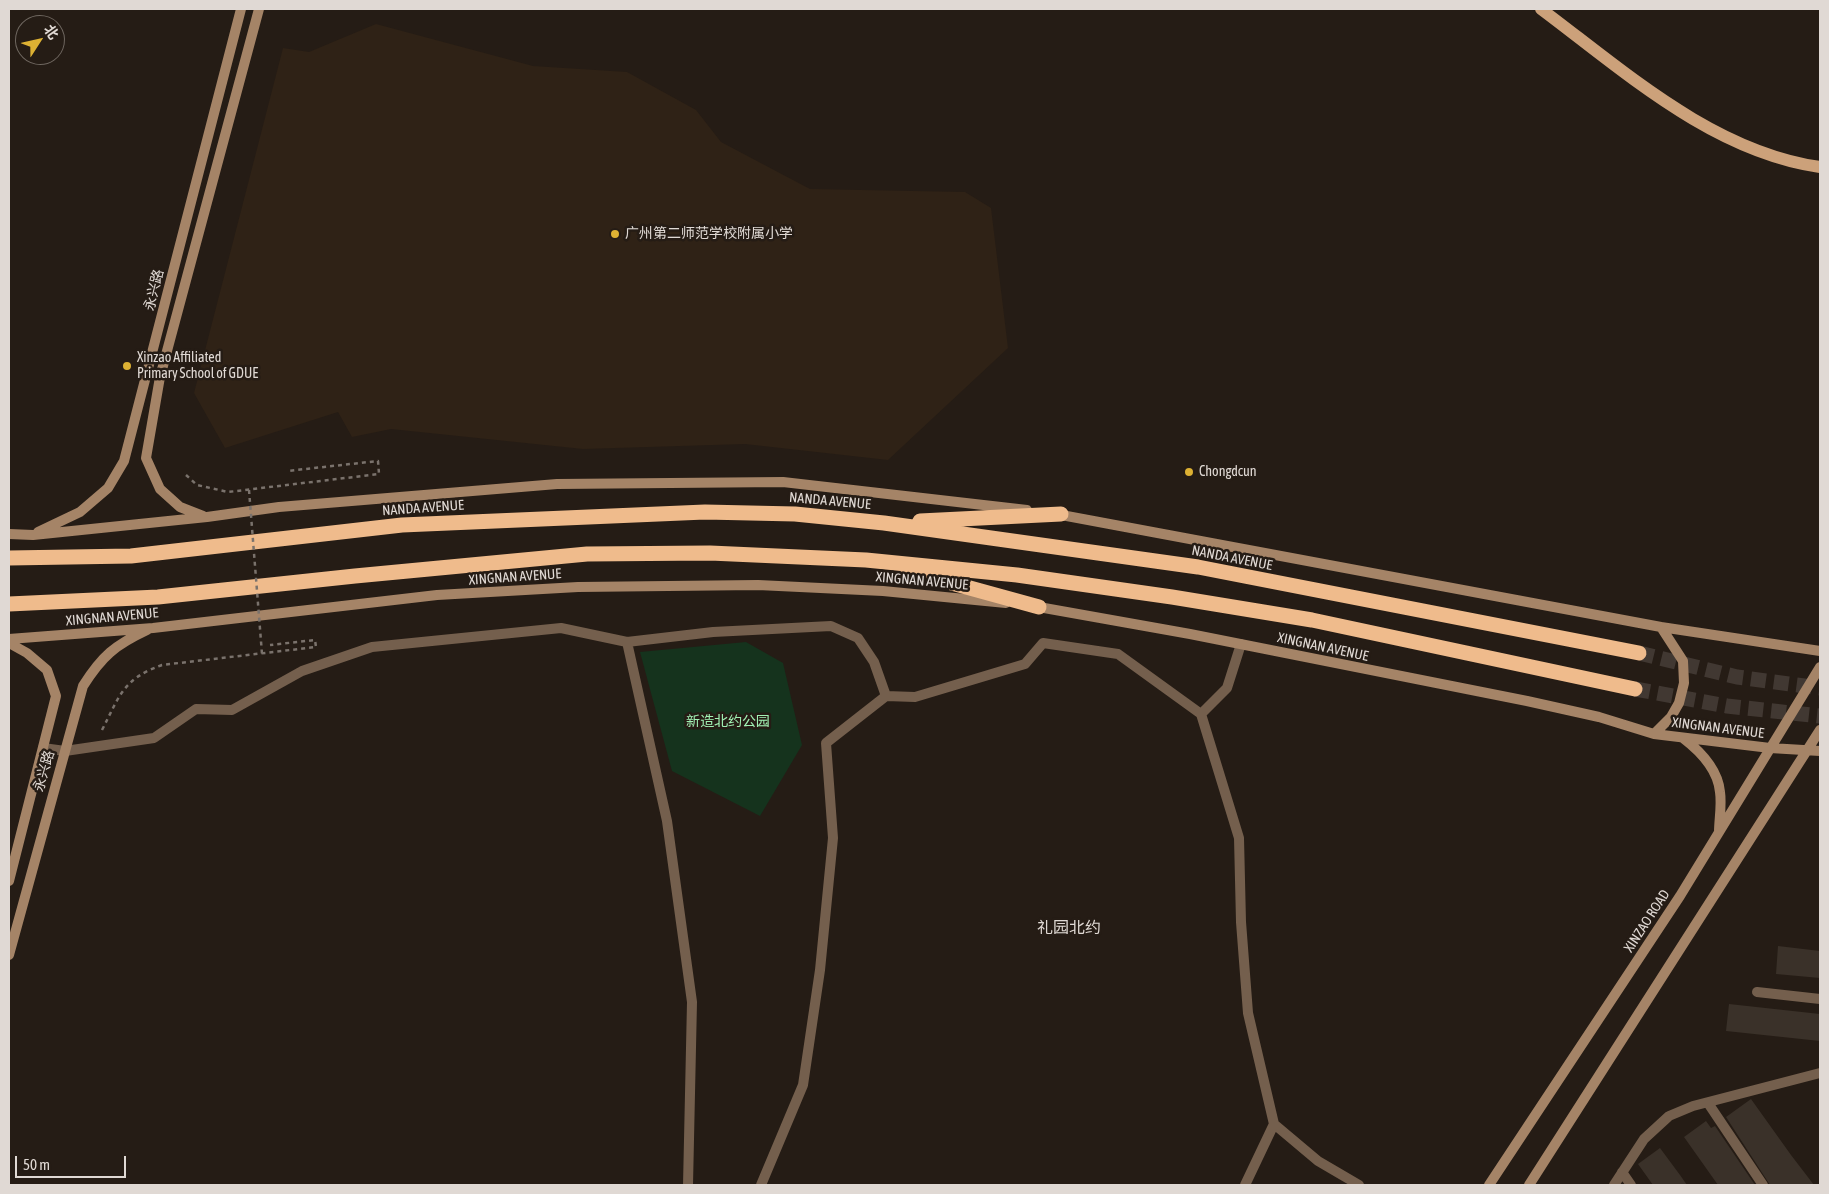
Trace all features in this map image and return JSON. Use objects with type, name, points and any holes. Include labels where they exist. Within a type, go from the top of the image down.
[{"type":"highway","name":"NANDA AVENUE","points":[[9,558],[132,556],[412,524],[705,512],[795,514],[884,523],[1198,567],[1639,653]]},
{"type":"highway","points":[[884,523],[1061,514]]},
{"type":"highway","points":[[9,604],[158,597],[587,554],[710,553],[866,560],[1017,575],[1172,597],[1312,620],[1635,689]]},
{"type":"highway","points":[[866,560],[1039,607]]},
{"type":"main road","name":"永兴路","points":[[33,535],[80,512],[108,488],[124,461],[241,9]]},
{"type":"main road","name":"永兴路","points":[[207,518],[180,506],[160,489],[146,458],[160,377],[259,9]]},
{"type":"main road","points":[[1541,9],[1650,90],[1704,124],[1757,149],[1820,167]]},
{"type":"main road","points":[[9,534],[33,535],[207,518],[279,507],[557,484],[783,482],[1061,514],[1661,627],[1820,652]]},
{"type":"main road","name":"XINGNAN AVENUE","points":[[9,639],[153,628],[437,595],[578,586],[758,585],[883,590],[1039,607],[1242,644],[1527,701],[1599,717],[1654,734],[1770,748],[1820,750]]},
{"type":"main road","points":[[1654,734],[1671,717],[1678,703],[1684,683],[1683,661],[1661,627]]},
{"type":"main road","name":"永兴路","points":[[9,955],[83,686],[98,662],[122,642],[153,628]]},
{"type":"main road","name":"永兴路","points":[[9,643],[26,653],[47,670],[56,696],[9,881]]},
{"type":"main road","name":"XINZAO ROAD","points":[[1489,1185],[1719,834],[1820,667]]},
{"type":"main road","points":[[1529,1185],[1820,730]]},
{"type":"main road","points":[[1682,737],[1698,750],[1711,768],[1720,791],[1719,834]]},
{"type":"street","points":[[43,748],[65,751],[154,738],[196,709],[232,710],[302,671],[372,647],[561,628],[626,642],[713,632],[831,626],[858,638],[874,662],[886,696]]},
{"type":"street","points":[[626,642],[667,821],[692,1002],[688,1185]]},
{"type":"street","points":[[761,1185],[803,1086],[820,970],[833,838],[826,743],[886,696],[915,697],[1025,664],[1043,643],[1118,654],[1152,676],[1201,714],[1239,838],[1241,922],[1248,1013],[1274,1124],[1318,1161],[1359,1185]]},
{"type":"street","points":[[1201,714],[1227,688],[1242,644]]},
{"type":"street","points":[[1757,992],[1820,999]]},
{"type":"street","points":[[1614,1185],[1644,1139],[1669,1116],[1708,1103],[1819,1076]]},
{"type":"street","points":[[1708,1103],[1763,1185]]},
{"type":"street","points":[[1246,1185],[1274,1124]]},
{"type":"street","points":[[1622,1172],[1631,1185]]},
{"type":"path","points":[[186,476],[197,485],[212,490],[228,492],[379,474],[378,461],[286,471]]},
{"type":"path","points":[[249,490],[262,654]]},
{"type":"path","points":[[102,730],[122,690],[132,679],[162,665],[316,647],[315,640],[270,645]]},
{"type":"shaded area","name":"广州第二师范学校附属小学","points":[[376,24],[533,66],[627,72],[696,110],[721,142],[810,189],[965,192],[991,208],[1008,348],[888,460],[745,444],[583,449],[391,429],[352,437],[338,412],[225,448],[194,393],[283,48],[309,52]]},
{"type":"green space","name":"新造北约公园","points":[[746,642],[783,663],[802,745],[760,816],[672,771],[640,652]]},
{"type":"building","points":[[1778,946],[1820,951],[1820,978],[1776,974]]},
{"type":"building","points":[[1729,1004],[1820,1014],[1820,1041],[1726,1031]]},
{"type":"building","points":[[1751,1099],[1814,1185],[1770,1185],[1726,1117]]},
{"type":"building","points":[[1706,1121],[1711,1128],[1715,1126],[1755,1185],[1718,1185],[1684,1137]]},
{"type":"building","points":[[1660,1148],[1687,1185],[1653,1185],[1638,1164]]},
{"type":"tunnel","points":[[1639,653],[1737,677],[1820,688]]},
{"type":"tunnel","points":[[1635,689],[1727,706],[1820,716]]},
{"type":"place","name":"广州第二师范学校附属小学","points":[[615,234]]},
{"type":"place","name":"Xinzao Affiliated Primary School of GDUE","points":[[127,366]]},
{"type":"place","name":"Chongdcun","points":[[1189,472]]},
{"type":"district","name":"礼园北约","points":[[1069,928]]}]
